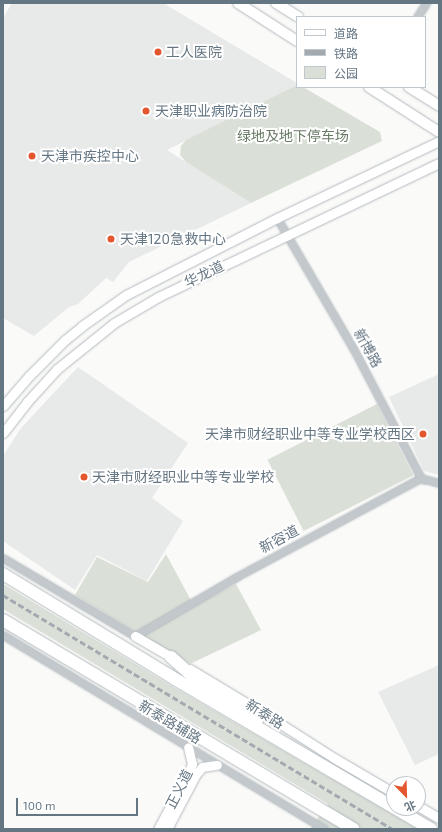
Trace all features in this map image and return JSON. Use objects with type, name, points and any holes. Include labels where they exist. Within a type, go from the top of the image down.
[{"type":"highway","points":[[3,574],[428,828]]},
{"type":"highway","points":[[3,620],[353,829]]},
{"type":"highway","points":[[171,657],[200,683],[275,730],[312,760]]},
{"type":"main road","points":[[238,3],[296,40]]},
{"type":"main road","points":[[276,3],[289,7],[297,16]]},
{"type":"main road","points":[[371,88],[439,132]]},
{"type":"main road","points":[[411,88],[439,106]]},
{"type":"main road","points":[[422,95],[439,103]]},
{"type":"main road","points":[[405,110],[439,123]]},
{"type":"main road","points":[[3,406],[29,376],[60,345],[103,310],[153,281],[277,218],[439,141]]},
{"type":"main road","name":"华龙道","points":[[3,433],[27,402],[57,369],[114,322],[158,297],[439,163]]},
{"type":"main road","name":"新泰路","points":[[135,636],[386,788]]},
{"type":"main road","name":"正义道","points":[[158,829],[192,764],[188,748]]},
{"type":"main road","name":"正义道","points":[[167,829],[196,774],[202,767],[217,765]]},
{"type":"main road","points":[[426,811],[439,818]]},
{"type":"street","points":[[418,16],[426,3]]},
{"type":"street","name":"新博路","points":[[277,218],[354,348],[421,478]]},
{"type":"street","points":[[421,478],[439,483]]},
{"type":"street","name":"新容道","points":[[135,636],[238,576],[421,478]]},
{"type":"street","points":[[3,558],[135,636]]},
{"type":"street","name":"新泰路辅路","points":[[3,636],[324,829]]},
{"type":"shaded area","points":[[12,3],[163,3],[296,82],[296,86],[167,150],[251,203],[129,262],[113,282],[106,278],[78,304],[69,307],[34,336],[3,318],[3,18]]},
{"type":"shaded area","name":"天津市财经职业中等专业学校","points":[[78,367],[188,443],[152,498],[183,521],[147,581],[97,555],[75,590],[3,541],[3,456],[21,428]]},
{"type":"shaded area","name":"天津市财经职业中等专业学校西区","points":[[439,374],[439,475],[424,471],[389,397]]},
{"type":"shaded area","points":[[439,665],[439,754],[415,765],[378,692]]},
{"type":"green space","name":"绿地及地下停车场","points":[[296,85],[296,88],[305,88],[380,132],[382,141],[251,203],[186,162],[180,155],[181,146],[186,140]]},
{"type":"green space","points":[[377,404],[413,475],[304,531],[267,460]]},
{"type":"green space","points":[[166,554],[194,606],[236,584],[261,630],[190,664],[75,595],[97,557],[148,582]]},
{"type":"green space","points":[[3,584],[175,688],[386,810],[386,816],[396,816],[418,829],[310,829],[328,804],[3,609]]},
{"type":"railway","points":[[3,595],[392,829]]},
{"type":"place","name":"工人医院","points":[[158,52]]},
{"type":"place","name":"天津职业病防治院","points":[[146,111]]},
{"type":"place","name":"天津市疾控中心","points":[[32,156]]},
{"type":"place","name":"天津120急救中心","points":[[111,239]]},
{"type":"place","name":"天津市财经职业中等专业学校西区","points":[[423,434]]},
{"type":"place","name":"天津市财经职业中等专业学校","points":[[84,477]]}]
